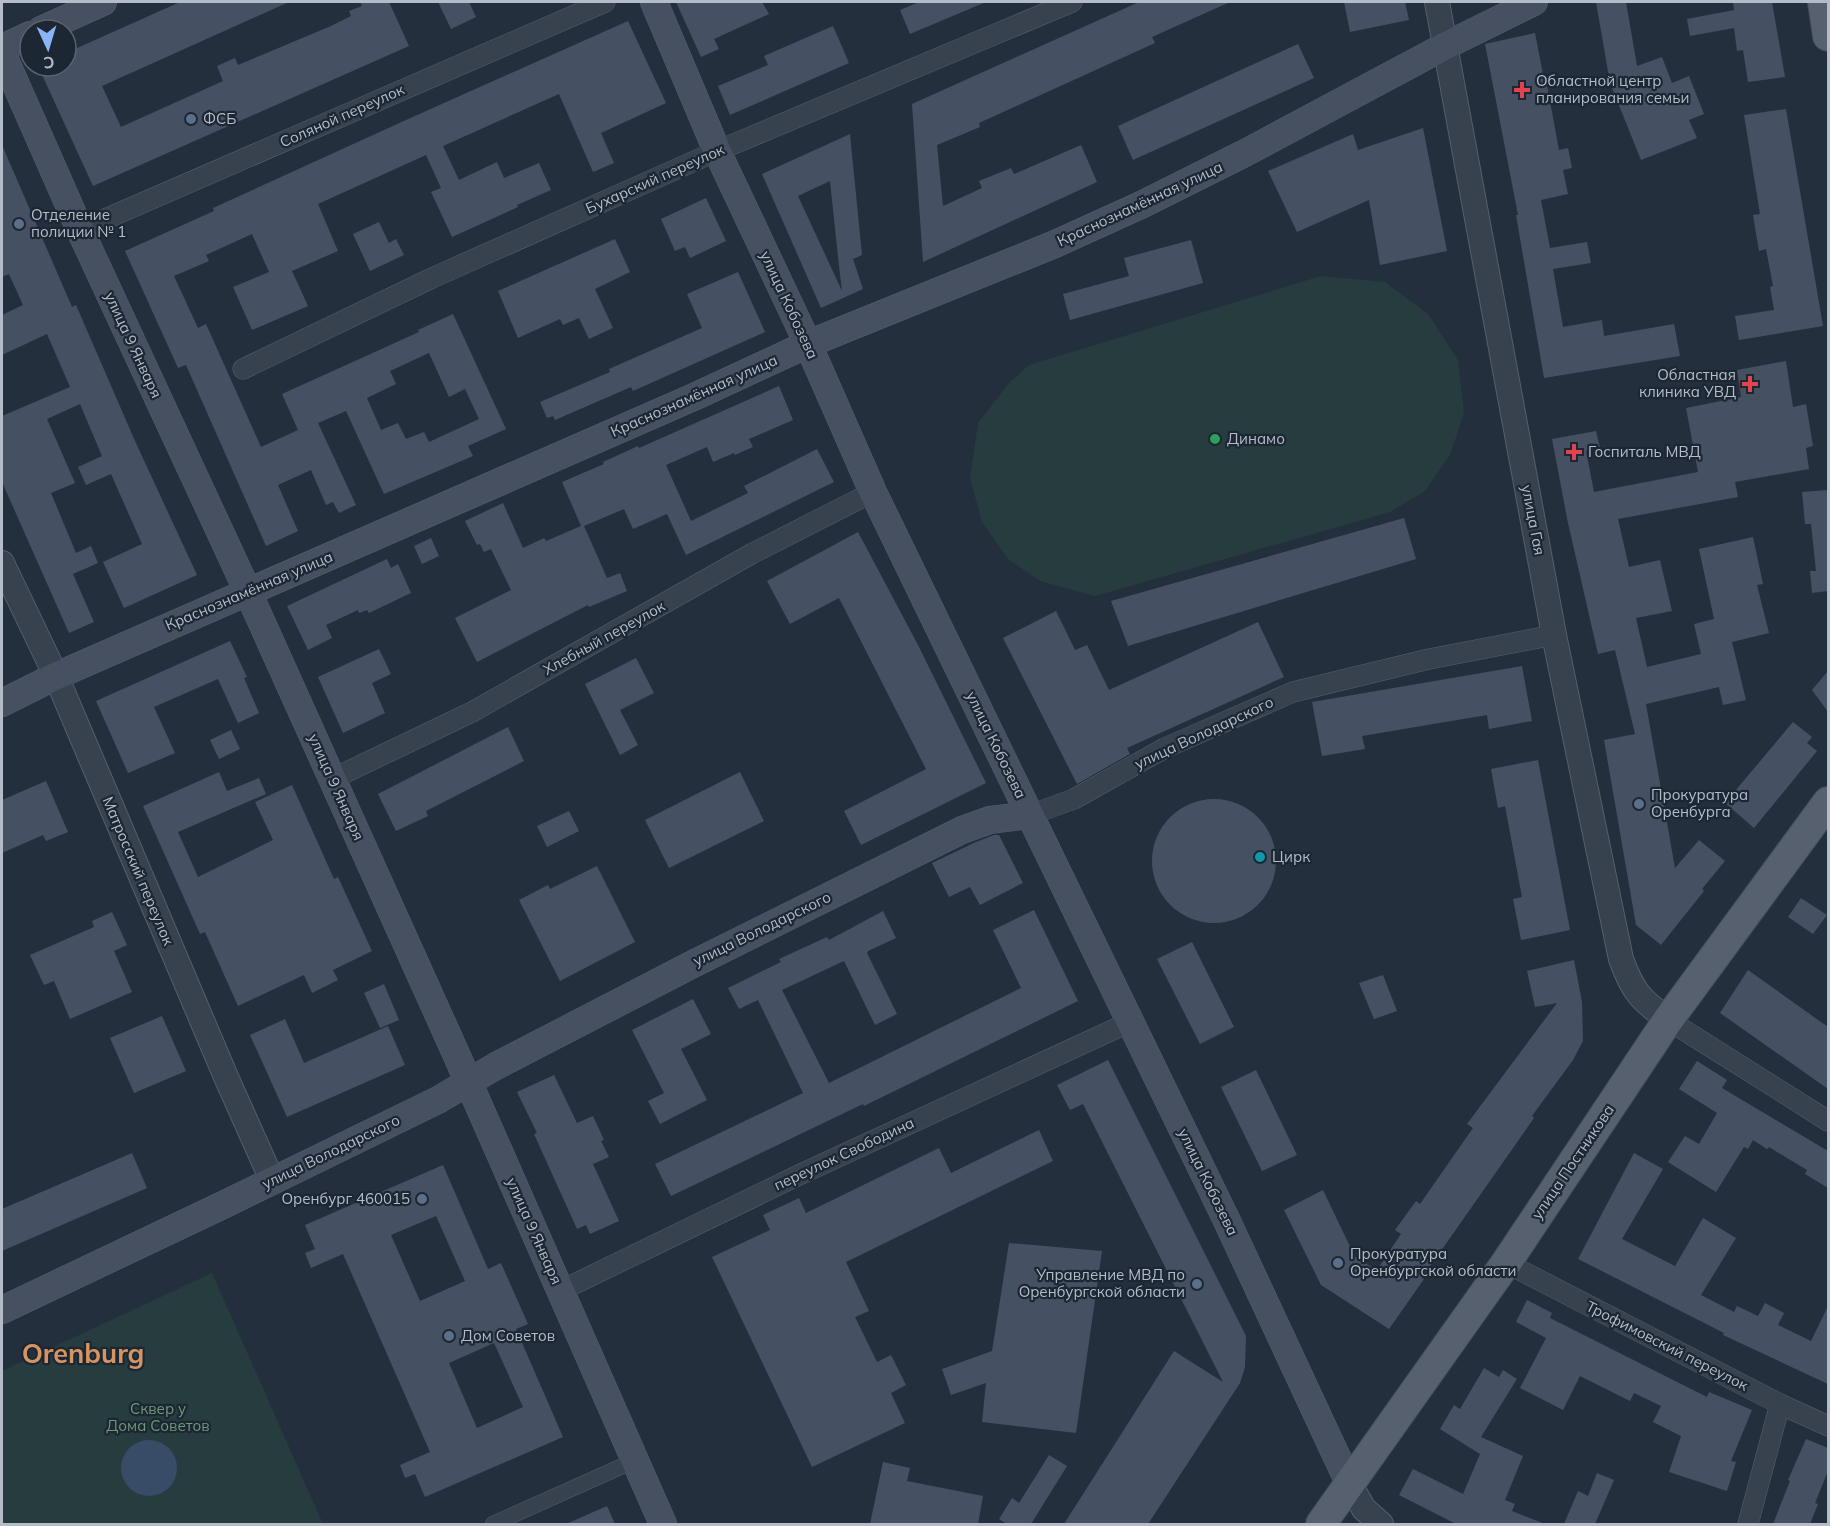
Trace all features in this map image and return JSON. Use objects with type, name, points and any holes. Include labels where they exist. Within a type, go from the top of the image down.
[{"type":"main road","points":[[67,18],[102,2]]},
{"type":"main road","name":"улица Кобозева","points":[[654,2],[717,151],[808,344],[873,492],[1227,1221],[1349,1483]]},
{"type":"main road","name":"Краснознамённая улица","points":[[2,703],[56,676],[685,401],[808,344],[1055,244],[1142,205],[1245,153],[1445,46],[1534,2]]},
{"type":"main road","points":[[1823,2],[1828,36]]},
{"type":"main road","points":[[2,48],[18,41]]},
{"type":"main road","name":"улица 9 Января","points":[[2,53],[80,230],[248,592],[469,1082],[663,1524]]},
{"type":"main road","name":"улица Постникова","points":[[1321,1524],[1506,1263],[1668,1020],[1828,802]]},
{"type":"main road","name":"улица Володарского","points":[[2,1310],[438,1100],[693,964],[962,830],[990,820],[1030,815]]},
{"type":"street","name":"Соляной переулок","points":[[80,230],[605,2]]},
{"type":"street","name":"Бухарский переулок","points":[[243,369],[432,278],[717,151],[1072,2]]},
{"type":"street","name":"улица Гая","points":[[1437,2],[1554,635],[1621,959],[1638,995],[1647,1005],[1668,1020]]},
{"type":"street","name":"Хлебный переулок","points":[[332,779],[472,712],[753,553],[873,492]]},
{"type":"street","name":"Матросский переулок","points":[[2,562],[56,676],[221,1066],[272,1180]]},
{"type":"street","name":"улица Володарского","points":[[1030,815],[1074,799],[1165,748],[1293,692],[1429,659],[1554,635]]},
{"type":"street","points":[[1668,1020],[1828,1121]]},
{"type":"street","name":"переулок Свободина","points":[[560,1291],[801,1174],[1130,1022]]},
{"type":"street","name":"Трофимовский переулок","points":[[1506,1263],[1780,1404],[1828,1426]]},
{"type":"street","points":[[1748,1524],[1780,1404]]},
{"type":"street","points":[[493,1524],[636,1460]]},
{"type":"street","points":[[1349,1483],[1364,1509],[1380,1524]]},
{"type":"green space","name":"Динамо","points":[[1321,276],[1385,282],[1428,314],[1458,360],[1464,413],[1450,455],[1425,491],[1390,512],[1095,596],[1040,581],[1008,559],[982,522],[970,478],[978,423],[1009,383],[1029,365]]},
{"type":"green space","name":"Сквер у Дома Советов","points":[[212,1273],[323,1524],[2,1524],[2,1371]]},
{"type":"water","points":[[149,1440],[160,1442],[169,1448],[175,1457],[177,1468],[175,1479],[169,1488],[160,1494],[149,1496],[138,1494],[129,1488],[123,1479],[121,1468],[123,1457],[129,1448],[138,1442]]},
{"type":"building","points":[[180,2],[289,2],[102,86],[121,127],[223,81],[217,66],[235,58],[238,65],[331,26],[351,16],[349,11],[362,6],[360,2],[389,2],[409,46],[93,186],[44,78],[78,78],[78,48]]},
{"type":"building","points":[[438,2],[469,2],[476,17],[451,29]]},
{"type":"building","points":[[676,2],[762,2],[769,14],[714,39],[719,49],[701,57]]},
{"type":"building","points":[[919,2],[986,2],[910,34],[900,10]]},
{"type":"building","points":[[1139,2],[1230,2],[1152,37],[1155,43],[979,123],[980,127],[937,145],[943,206],[982,188],[979,181],[1011,168],[1014,174],[1081,145],[1097,182],[923,262],[912,104]]},
{"type":"building","points":[[1344,2],[1405,2],[1409,20],[1350,32]]},
{"type":"building","points":[[1596,2],[1626,2],[1637,66],[1662,57],[1672,83],[1689,76],[1704,114],[1689,120],[1697,138],[1641,160],[1610,83]]},
{"type":"building","points":[[1733,2],[1772,2],[1785,77],[1748,82],[1743,50],[1737,51],[1734,28],[1690,36],[1687,19],[1734,10]]},
{"type":"building","points":[[628,21],[666,103],[601,133],[614,163],[593,172],[559,94],[443,146],[459,180],[497,162],[504,178],[539,163],[551,190],[452,237],[431,192],[441,188],[426,155],[318,204],[338,251],[292,271],[308,306],[252,330],[233,287],[269,272],[252,234],[206,255],[209,261],[174,276],[198,328],[206,324],[261,447],[298,430],[282,394],[419,332],[418,330],[453,314],[506,429],[468,446],[473,456],[384,494],[346,411],[318,423],[356,505],[339,513],[333,502],[326,505],[311,470],[278,485],[298,531],[266,546],[186,365],[178,368],[125,251],[406,120]],"holes":[[[429,353],[449,397],[465,389],[479,419],[429,442],[424,432],[406,439],[398,423],[381,430],[367,398],[396,384],[390,371]]]},
{"type":"building","points":[[833,26],[849,63],[730,115],[718,86],[768,65],[764,56]]},
{"type":"building","points":[[1535,33],[1559,150],[1568,148],[1572,168],[1563,170],[1568,194],[1541,200],[1550,248],[1587,242],[1591,263],[1553,269],[1563,327],[1602,320],[1604,336],[1674,324],[1680,356],[1544,378],[1516,215],[1518,215],[1485,44]]},
{"type":"building","points":[[1298,44],[1314,78],[1133,160],[1118,126]]},
{"type":"building","points":[[1786,109],[1823,326],[1739,340],[1735,316],[1774,310],[1770,287],[1773,286],[1766,249],[1759,251],[1753,215],[1760,214],[1744,115]]},
{"type":"building","points":[[1423,128],[1447,251],[1380,265],[1369,200],[1297,232],[1268,171],[1353,134],[1358,150]]},
{"type":"building","points":[[850,134],[862,255],[853,259],[863,289],[821,308],[762,174]],"holes":[[[830,181],[842,291],[798,196]]]},
{"type":"building","points":[[2,145],[72,307],[76,305],[197,575],[124,608],[103,562],[142,544],[111,474],[86,485],[78,467],[102,456],[80,404],[47,419],[75,483],[51,493],[76,553],[91,546],[98,563],[73,574],[94,622],[69,633],[2,482],[2,416],[70,387],[47,334],[2,355],[2,315],[23,305],[9,274],[2,277]]},
{"type":"building","points":[[706,198],[726,241],[690,258],[685,247],[675,251],[661,219]]},
{"type":"building","points":[[379,222],[389,243],[396,239],[404,255],[370,271],[353,234]]},
{"type":"building","points":[[615,239],[630,272],[595,289],[613,328],[589,339],[579,318],[563,325],[560,319],[518,338],[498,291]]},
{"type":"building","points":[[1191,240],[1203,283],[1070,320],[1063,294],[1129,276],[1124,258]]},
{"type":"building","points":[[738,272],[765,332],[633,391],[631,387],[555,420],[553,416],[547,418],[540,402],[702,328],[687,294]]},
{"type":"building","points":[[1786,361],[1793,407],[1806,404],[1813,446],[1806,448],[1809,469],[1735,482],[1738,497],[1618,519],[1629,567],[1660,560],[1672,611],[1636,618],[1647,667],[1701,654],[1694,624],[1714,619],[1699,549],[1753,537],[1763,584],[1757,585],[1769,633],[1732,642],[1746,700],[1723,705],[1719,687],[1646,704],[1675,868],[1699,840],[1725,861],[1661,945],[1636,925],[1604,740],[1635,734],[1615,650],[1598,654],[1568,523],[1552,439],[1596,431],[1600,448],[1586,451],[1594,492],[1698,472],[1686,408],[1741,397],[1737,370]]},
{"type":"building","points":[[779,386],[793,420],[749,439],[753,447],[735,455],[734,453],[713,462],[707,447],[666,465],[691,521],[748,493],[744,486],[817,449],[834,482],[686,555],[667,514],[633,529],[624,509],[584,526],[607,578],[620,573],[627,591],[589,607],[588,605],[477,662],[455,618],[511,590],[491,549],[484,552],[480,544],[477,545],[465,521],[503,503],[523,548],[544,538],[546,541],[581,526],[562,482],[638,446],[639,448]]},
{"type":"building","points":[[1828,490],[1828,591],[1812,593],[1810,571],[1816,571],[1811,524],[1805,524],[1802,492]]},
{"type":"building","points":[[1404,518],[1416,559],[1128,646],[1111,601]]},
{"type":"building","points":[[858,532],[918,645],[986,783],[861,845],[844,811],[926,769],[839,598],[790,624],[767,581]]},
{"type":"building","points":[[431,538],[439,556],[422,564],[414,546]]},
{"type":"building","points":[[387,559],[391,568],[398,564],[411,593],[369,613],[367,610],[359,613],[358,610],[326,625],[332,638],[308,650],[287,606]]},
{"type":"building","points":[[1056,611],[1075,650],[1087,645],[1109,690],[1258,622],[1284,677],[1127,748],[1130,754],[1077,784],[1003,638]]},
{"type":"building","points":[[230,641],[247,677],[244,678],[259,713],[238,723],[218,679],[154,707],[175,753],[128,773],[96,701]]},
{"type":"building","points":[[379,649],[391,674],[372,683],[385,713],[343,733],[318,677]]},
{"type":"building","points":[[636,658],[654,693],[620,710],[638,745],[620,755],[585,684]]},
{"type":"building","points":[[1522,666],[1532,721],[1489,729],[1487,715],[1362,736],[1365,749],[1322,756],[1312,702]]},
{"type":"building","points":[[1828,671],[1828,712],[1812,690]]},
{"type":"building","points":[[1793,722],[1812,737],[1807,743],[1817,751],[1754,828],[1725,803]]},
{"type":"building","points":[[508,727],[524,761],[426,811],[428,816],[396,831],[378,794]]},
{"type":"building","points":[[231,730],[240,749],[219,759],[210,740]]},
{"type":"building","points":[[1538,760],[1570,930],[1521,940],[1513,899],[1522,897],[1505,806],[1498,808],[1491,769]]},
{"type":"building","points":[[219,772],[227,791],[259,778],[266,794],[178,832],[198,877],[273,840],[255,802],[292,785],[334,879],[338,877],[372,951],[333,970],[338,980],[312,993],[304,975],[238,1006],[205,932],[200,934],[143,806]]},
{"type":"building","points":[[740,772],[764,821],[669,868],[645,820]]},
{"type":"building","points":[[46,781],[68,832],[46,841],[43,835],[2,853],[2,800]]},
{"type":"building","points":[[1214,799],[1238,804],[1258,817],[1271,837],[1276,861],[1271,885],[1258,905],[1238,918],[1214,923],[1190,918],[1170,905],[1157,885],[1152,861],[1157,837],[1170,817],[1190,804]]},
{"type":"building","points":[[569,811],[579,831],[547,847],[537,826]]},
{"type":"building","points":[[994,835],[999,835],[1023,883],[980,905],[970,887],[949,897],[932,863]]},
{"type":"building","points":[[597,866],[635,942],[560,981],[519,900],[548,885],[550,889]]},
{"type":"building","points":[[1801,898],[1827,915],[1813,934],[1788,917]]},
{"type":"building","points":[[1034,910],[1078,1001],[864,1106],[863,1104],[671,1196],[655,1164],[803,1093],[758,1000],[739,1009],[728,988],[781,962],[779,959],[827,937],[829,940],[883,911],[896,938],[867,953],[897,1014],[875,1025],[844,961],[782,990],[829,1083],[1021,988],[993,930]]},
{"type":"building","points":[[112,912],[127,945],[114,951],[132,992],[70,1019],[54,981],[44,985],[30,955],[94,927],[92,921]]},
{"type":"building","points":[[1192,942],[1234,1027],[1200,1044],[1157,959]]},
{"type":"building","points":[[1574,960],[1582,1002],[1583,1041],[1573,1060],[1532,1116],[1534,1118],[1389,1329],[1321,1285],[1284,1210],[1323,1190],[1355,1257],[1377,1270],[1401,1234],[1395,1230],[1416,1201],[1420,1204],[1473,1128],[1467,1124],[1557,1003],[1535,1007],[1527,971]]},
{"type":"building","points":[[1748,970],[1828,1027],[1828,1089],[1720,1013]]},
{"type":"building","points":[[1383,975],[1397,1011],[1374,1019],[1359,983]]},
{"type":"building","points":[[384,984],[399,1020],[380,1028],[364,993]]},
{"type":"building","points":[[693,999],[711,1034],[681,1049],[707,1100],[660,1124],[648,1101],[664,1093],[632,1030]]},
{"type":"building","points":[[162,1016],[186,1071],[134,1093],[110,1038]]},
{"type":"building","points":[[285,1019],[304,1063],[388,1026],[405,1065],[287,1117],[250,1035]]},
{"type":"building","points":[[1108,1060],[1246,1336],[1245,1367],[1240,1383],[1148,1524],[1064,1524],[1174,1351],[1223,1382],[1083,1104],[1070,1110],[1057,1085]]},
{"type":"building","points":[[1697,1061],[1727,1080],[1722,1088],[1828,1151],[1828,1188],[1805,1174],[1807,1170],[1753,1140],[1748,1149],[1744,1147],[1716,1192],[1668,1162],[1685,1136],[1699,1144],[1717,1113],[1679,1089]]},
{"type":"building","points":[[1256,1070],[1297,1155],[1262,1171],[1221,1087]]},
{"type":"building","points":[[554,1075],[577,1123],[593,1116],[609,1157],[593,1164],[619,1221],[590,1234],[586,1225],[577,1229],[534,1134],[537,1133],[517,1092]]},
{"type":"building","points":[[1039,1130],[1053,1161],[846,1262],[869,1311],[855,1317],[877,1362],[891,1355],[906,1385],[891,1393],[905,1423],[812,1467],[712,1257],[770,1230],[763,1215],[799,1198],[806,1213],[939,1148],[951,1173]]},
{"type":"building","points":[[132,1153],[147,1188],[2,1251],[2,1209]]},
{"type":"building","points":[[1634,1153],[1663,1169],[1622,1239],[1675,1266],[1703,1218],[1736,1238],[1701,1295],[1734,1312],[1737,1306],[1758,1316],[1765,1303],[1784,1313],[1778,1325],[1811,1341],[1828,1306],[1828,1384],[1723,1335],[1724,1333],[1578,1259]]},
{"type":"building","name":"Дом Советов","points":[[443,1165],[488,1269],[501,1263],[528,1324],[516,1329],[563,1437],[425,1497],[415,1474],[405,1478],[400,1465],[430,1452],[343,1254],[311,1268],[305,1253],[315,1249],[305,1225]],"holes":[[[436,1216],[465,1281],[420,1301],[391,1235]],[[494,1343],[523,1407],[477,1428],[449,1363]]]},
{"type":"building","points":[[1009,1243],[1102,1251],[1076,1433],[982,1422],[986,1383],[951,1395],[942,1369],[992,1351]]},
{"type":"building","points":[[1527,1300],[1552,1313],[1550,1318],[1707,1397],[1709,1392],[1752,1410],[1731,1461],[1736,1462],[1727,1491],[1669,1472],[1681,1436],[1653,1422],[1661,1406],[1634,1393],[1630,1401],[1580,1376],[1563,1410],[1520,1388],[1546,1338],[1516,1322]]},
{"type":"building","points":[[1484,1368],[1499,1377],[1503,1370],[1517,1379],[1481,1437],[1523,1456],[1505,1500],[1515,1504],[1512,1511],[1545,1524],[1456,1524],[1399,1495],[1413,1469],[1463,1494],[1480,1454],[1440,1429],[1454,1405],[1460,1409]]},
{"type":"building","points":[[1806,1439],[1828,1448],[1828,1471],[1815,1503],[1818,1504],[1810,1524],[1773,1524],[1790,1481],[1788,1480]]},
{"type":"building","points":[[1049,1455],[1067,1466],[1031,1524],[1007,1524],[999,1519],[1012,1498],[1019,1503]]},
{"type":"building","points":[[883,1462],[910,1468],[907,1481],[983,1496],[978,1524],[870,1524]]},
{"type":"building","points":[[1597,1473],[1614,1480],[1595,1524],[1564,1524],[1578,1491],[1588,1496]]},
{"type":"building","points":[[607,1506],[615,1524],[566,1524]]},
{"type":"place","name":"Областной центр планирования семьи","points":[[1522,90]]},
{"type":"place","name":"ФСБ","points":[[191,119]]},
{"type":"place","name":"Отделение полиции № 1","points":[[19,224]]},
{"type":"place","name":"Областная клиника УВД","points":[[1750,384]]},
{"type":"place","name":"Динамо","points":[[1215,439]]},
{"type":"place","name":"Госпиталь МВД","points":[[1574,452]]},
{"type":"place","name":"Прокуратура Оренбурга","points":[[1639,804]]},
{"type":"place","name":"Цирк","points":[[1260,857]]},
{"type":"place","name":"Оренбург 460015","points":[[422,1199]]},
{"type":"place","name":"Прокуратура Оренбургской области","points":[[1338,1263]]},
{"type":"place","name":"Управление МВД по Оренбургской области","points":[[1197,1284]]},
{"type":"place","name":"Дом Советов","points":[[449,1336]]},
{"type":"district","name":"Orenburg","points":[[83,1354]]}]
